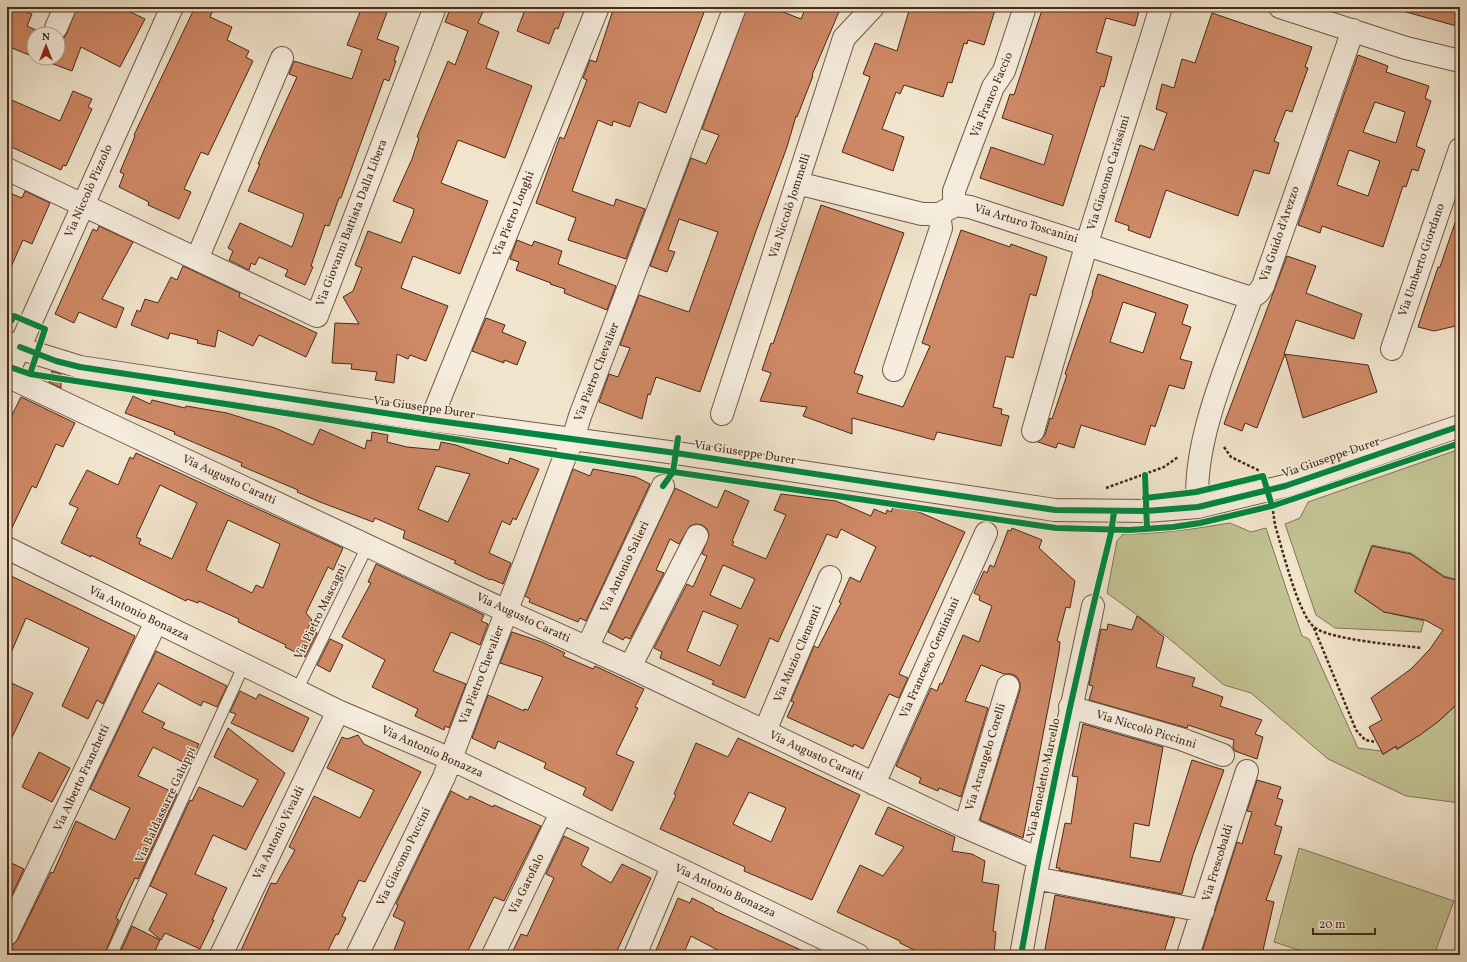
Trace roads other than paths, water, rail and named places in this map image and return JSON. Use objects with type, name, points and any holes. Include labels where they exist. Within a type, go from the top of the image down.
[{"type":"street","points":[[57,26],[65,7]]},
{"type":"street","name":"Via Niccolò Pizzolo","points":[[7,375],[14,344],[83,206],[172,7]]},
{"type":"street","name":"Via Giovanni Battista Dalla Libera","points":[[7,169],[317,316],[435,7]]},
{"type":"street","name":"Via Pietro Longhi","points":[[431,420],[598,7]]},
{"type":"street","name":"Via Pietro Chevalier","points":[[451,759],[564,458],[573,440],[583,408],[735,7]]},
{"type":"street","name":"Via Niccolò Jommelli","points":[[722,414],[844,38],[873,7]]},
{"type":"street","name":"Via Franco Faccio","points":[[894,370],[941,228],[954,197],[954,191],[993,87],[1004,71],[1026,7]]},
{"type":"street","name":"Via Giacomo Carissimi","points":[[1033,431],[1087,243],[1161,7]]},
{"type":"street","points":[[1280,7],[1406,48],[1460,61]]},
{"type":"street","name":"Via Guido d'Arezzo","points":[[1198,507],[1196,488],[1203,444],[1216,397],[1251,298],[1258,293],[1263,286],[1353,30]]},
{"type":"street","points":[[197,259],[282,58]]},
{"type":"street","name":"Via Umberto Giordano","points":[[1392,349],[1460,148]]},
{"type":"street","name":"Via Arturo Toscanini","points":[[797,183],[922,214],[970,207],[1087,243],[1251,298]]},
{"type":"street","name":"Via Giuseppe Durer","points":[[14,344],[56,361],[80,367],[431,420],[1055,510],[1140,512],[1198,507],[1285,486],[1460,426]]},
{"type":"street","name":"Via Augusto Caratti","points":[[7,375],[506,611],[630,667],[765,731],[965,827],[1037,869],[1203,911]]},
{"type":"street","name":"Via Antonio Salieri","points":[[587,648],[664,486]]},
{"type":"street","name":"Via Francesco Geminiani","points":[[874,784],[986,533]]},
{"type":"street","points":[[630,667],[697,536]]},
{"type":"street","name":"Via Antonio Bonazza","points":[[7,548],[338,711],[451,759],[672,866],[826,948],[858,955]]},
{"type":"street","name":"Via Muzio Clementi","points":[[765,731],[830,577]]},
{"type":"street","name":"Via Benedetto Marcello","points":[[1021,955],[1070,707],[1093,606]]},
{"type":"street","name":"Via Alberto Franchetti","points":[[7,934],[156,622]]},
{"type":"street","name":"Via Arcangelo Corelli","points":[[965,827],[1008,686]]},
{"type":"street","name":"Via Niccolò Piccinni","points":[[1070,707],[1181,739],[1222,754]]},
{"type":"street","name":"Via Antonio Vivaldi","points":[[220,955],[338,711]]},
{"type":"street","name":"Via Giacomo Puccini","points":[[357,955],[451,759]]},
{"type":"street","name":"Via Frescobaldi","points":[[1188,955],[1247,771]]},
{"type":"street","name":"Via Garofalo","points":[[493,955],[561,813]]},
{"type":"street","points":[[635,955],[672,866]]},
{"type":"lane","name":"Via Pietro Mascagni","points":[[297,690],[368,545]]},
{"type":"lane","name":"Via Baldassarre Galuppi","points":[[111,955],[244,665]]}]
